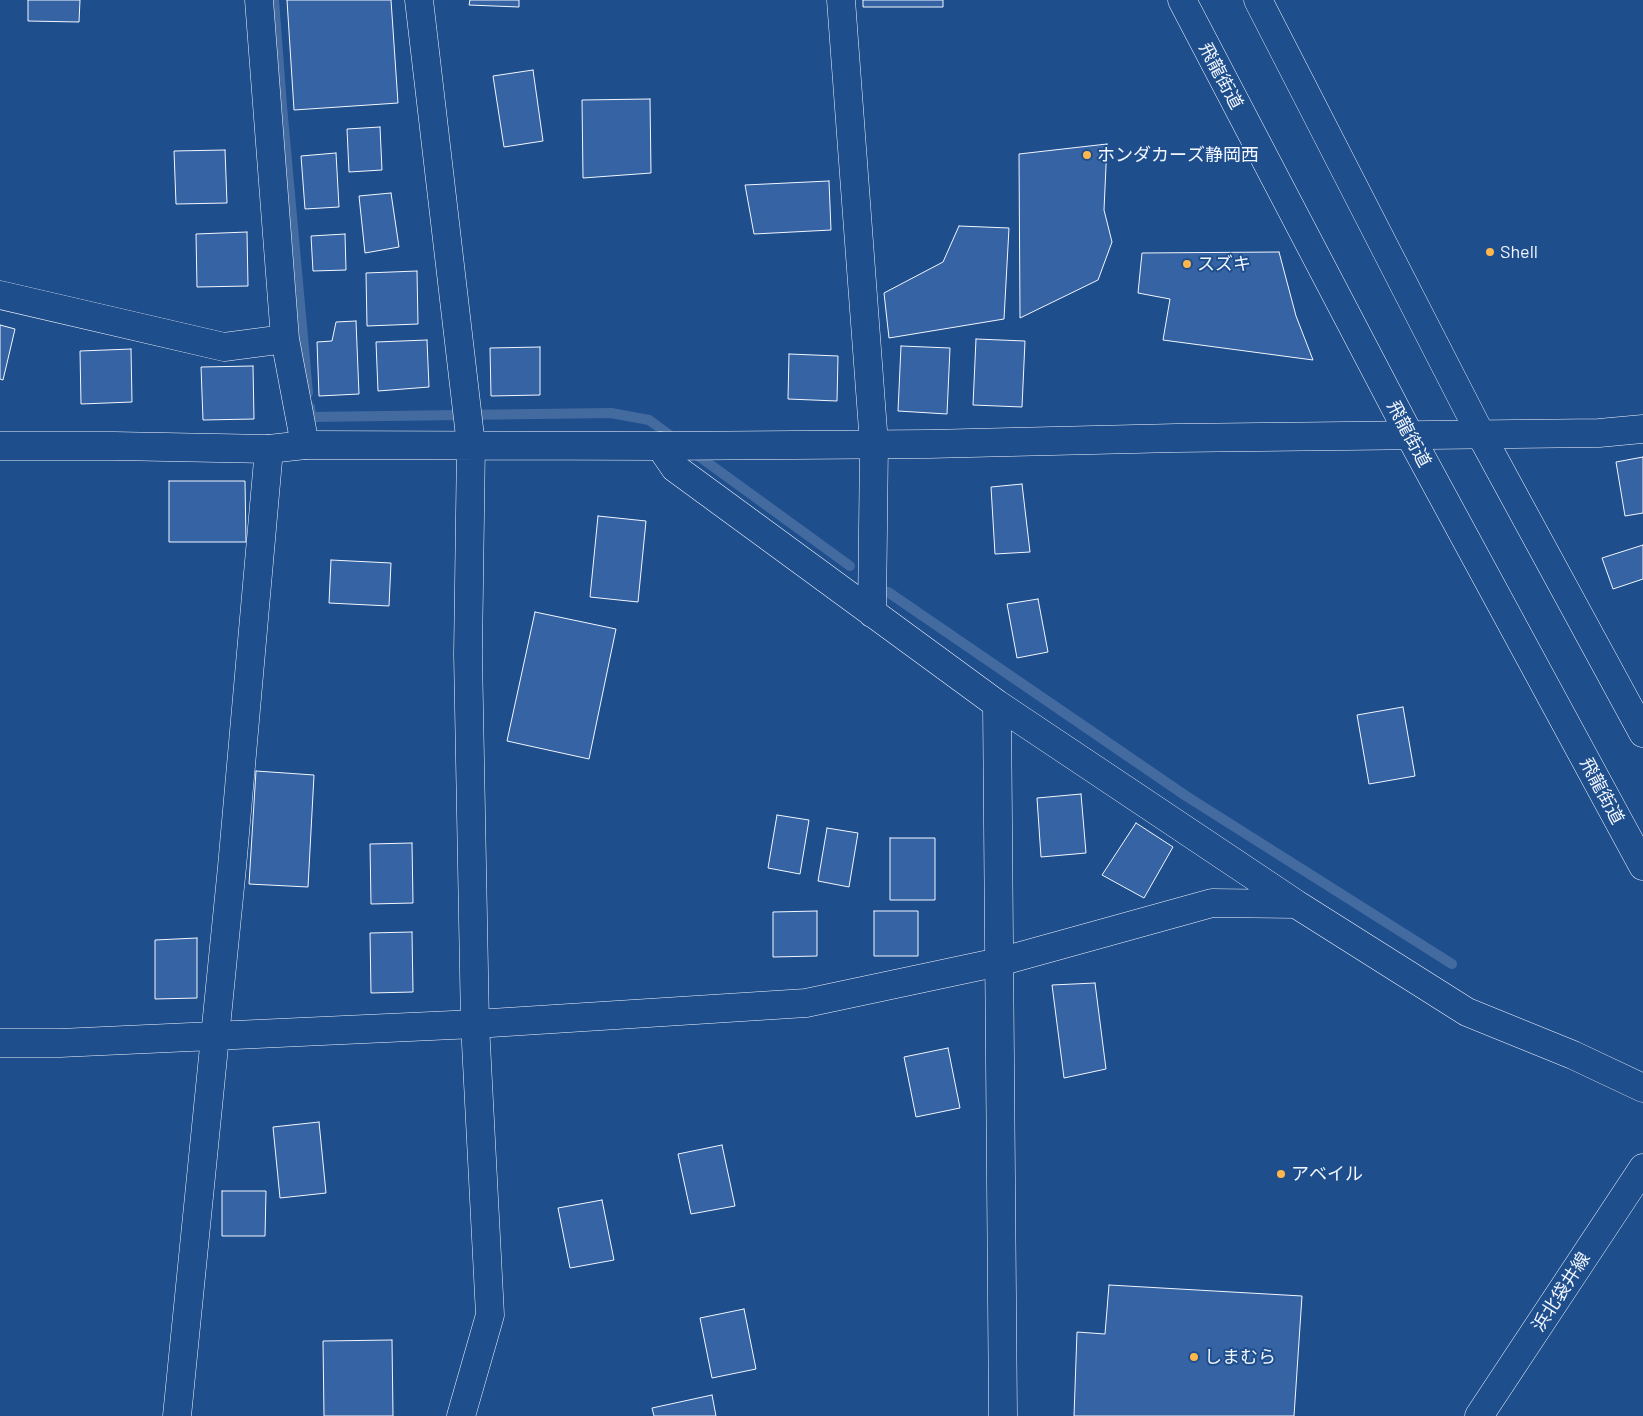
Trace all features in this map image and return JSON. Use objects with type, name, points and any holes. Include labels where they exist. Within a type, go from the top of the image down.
[{"type":"main road","points":[[259,0],[285,339],[305,445]]},
{"type":"main road","points":[[419,0],[471,445],[468,654],[475,1024],[490,1315],[461,1416]]},
{"type":"main road","points":[[841,0],[874,444],[872,613]]},
{"type":"main road","name":"飛龍街道","points":[[1182,0],[1410,436],[1643,866]]},
{"type":"main road","points":[[1258,0],[1481,434],[1643,733]]},
{"type":"main road","points":[[0,295],[224,347],[285,339]]},
{"type":"main road","points":[[0,446],[269,449],[305,445],[660,446],[874,444],[1599,433],[1643,429]]},
{"type":"main road","points":[[660,446],[675,468],[997,704],[1296,904],[1467,1012],[1573,1054],[1643,1088]]},
{"type":"main road","points":[[177,1416],[232,867],[269,449]]},
{"type":"main road","points":[[997,704],[1003,1416]]},
{"type":"main road","points":[[0,1043],[214,1036],[475,1024],[806,1003],[999,962],[1212,903],[1296,904]]},
{"type":"main road","name":"浜北袋井線","points":[[1479,1416],[1643,1168]]},
{"type":"building","points":[[28,0],[80,0],[79,22],[28,21]]},
{"type":"building","points":[[287,0],[391,0],[398,103],[294,110]]},
{"type":"building","points":[[470,0],[519,0],[519,7],[469,5]]},
{"type":"building","points":[[863,0],[943,0],[943,7],[863,7]]},
{"type":"building","points":[[533,70],[543,141],[504,147],[493,76]]},
{"type":"building","points":[[650,99],[651,173],[583,178],[582,100]]},
{"type":"building","points":[[380,127],[382,170],[349,172],[347,129]]},
{"type":"building","points":[[1107,144],[1104,210],[1112,242],[1098,280],[1020,318],[1019,154]]},
{"type":"building","points":[[225,150],[227,203],[176,204],[174,151]]},
{"type":"building","points":[[336,153],[339,207],[305,209],[301,156]]},
{"type":"building","points":[[829,181],[831,230],[754,234],[745,185]]},
{"type":"building","points":[[391,193],[399,247],[365,253],[359,196]]},
{"type":"building","points":[[959,226],[1009,228],[1004,319],[889,338],[884,293],[943,262]]},
{"type":"building","points":[[247,232],[248,286],[197,287],[196,234]]},
{"type":"building","points":[[345,234],[346,270],[313,271],[311,236]]},
{"type":"building","points":[[1279,252],[1296,316],[1313,360],[1163,340],[1170,299],[1138,293],[1142,253]]},
{"type":"building","points":[[417,271],[418,324],[367,326],[366,273]]},
{"type":"building","points":[[356,321],[359,394],[319,396],[317,342],[332,341],[336,322]]},
{"type":"building","points":[[0,325],[15,329],[3,380],[0,379]]},
{"type":"building","points":[[976,339],[1025,341],[1022,407],[973,405]]},
{"type":"building","points":[[427,340],[429,387],[378,391],[376,342]]},
{"type":"building","points":[[901,346],[950,348],[947,414],[898,411]]},
{"type":"building","points":[[540,347],[540,395],[491,396],[490,348]]},
{"type":"building","points":[[131,349],[132,402],[81,404],[80,351]]},
{"type":"building","points":[[789,354],[838,356],[837,401],[788,399]]},
{"type":"building","points":[[253,366],[254,419],[203,420],[201,367]]},
{"type":"building","points":[[1643,457],[1643,513],[1625,516],[1616,462]]},
{"type":"building","points":[[169,481],[245,481],[246,542],[169,542]]},
{"type":"building","points":[[1022,484],[1030,552],[995,554],[991,487]]},
{"type":"building","points":[[598,516],[646,521],[638,602],[590,597]]},
{"type":"building","points":[[1643,545],[1643,579],[1613,589],[1602,558]]},
{"type":"building","points":[[331,560],[391,563],[389,606],[329,603]]},
{"type":"building","points":[[1038,599],[1048,652],[1017,658],[1007,604]]},
{"type":"building","points":[[535,612],[616,629],[589,759],[507,741]]},
{"type":"building","points":[[1403,707],[1415,776],[1369,784],[1357,715]]},
{"type":"building","points":[[256,771],[314,775],[308,887],[249,884]]},
{"type":"building","points":[[1081,794],[1086,853],[1041,857],[1037,798]]},
{"type":"building","points":[[777,815],[809,820],[800,874],[768,868]]},
{"type":"building","points":[[1136,823],[1173,847],[1144,898],[1102,875]]},
{"type":"building","points":[[827,828],[858,833],[849,887],[818,881]]},
{"type":"building","points":[[890,838],[935,838],[935,900],[890,900]]},
{"type":"building","points":[[412,843],[413,903],[371,904],[370,844]]},
{"type":"building","points":[[817,911],[817,956],[773,957],[773,912]]},
{"type":"building","points":[[874,911],[918,911],[918,956],[874,956]]},
{"type":"building","points":[[412,932],[413,992],[371,993],[370,933]]},
{"type":"building","points":[[197,938],[197,998],[155,999],[155,940]]},
{"type":"building","points":[[1095,983],[1106,1069],[1064,1078],[1052,985]]},
{"type":"building","points":[[948,1048],[960,1108],[916,1117],[904,1057]]},
{"type":"building","points":[[319,1122],[326,1193],[280,1198],[273,1127]]},
{"type":"building","points":[[722,1145],[735,1206],[691,1214],[678,1154]]},
{"type":"building","points":[[222,1191],[266,1191],[265,1236],[222,1236]]},
{"type":"building","points":[[602,1200],[614,1260],[570,1268],[558,1208]]},
{"type":"building","points":[[1109,1285],[1302,1296],[1294,1416],[1074,1416],[1077,1332],[1105,1334]]},
{"type":"building","points":[[744,1309],[756,1369],[712,1378],[700,1318]]},
{"type":"building","points":[[392,1340],[393,1416],[324,1416],[323,1341]]},
{"type":"building","points":[[712,1395],[716,1416],[654,1416],[652,1408]]},
{"type":"waterway","points":[[274,0],[308,393]]},
{"type":"waterway","points":[[310,407],[311,417],[611,413],[649,420],[675,439]]},
{"type":"waterway","points":[[693,452],[850,566]]},
{"type":"waterway","points":[[888,592],[1186,796],[1452,964]]},
{"type":"place","name":"ホンダカーズ静岡西","points":[[1087,155]]},
{"type":"place","name":"Shell","points":[[1490,252]]},
{"type":"place","name":"スズキ","points":[[1187,264]]},
{"type":"place","name":"アベイル","points":[[1281,1174]]},
{"type":"place","name":"しまむら","points":[[1194,1357]]}]
